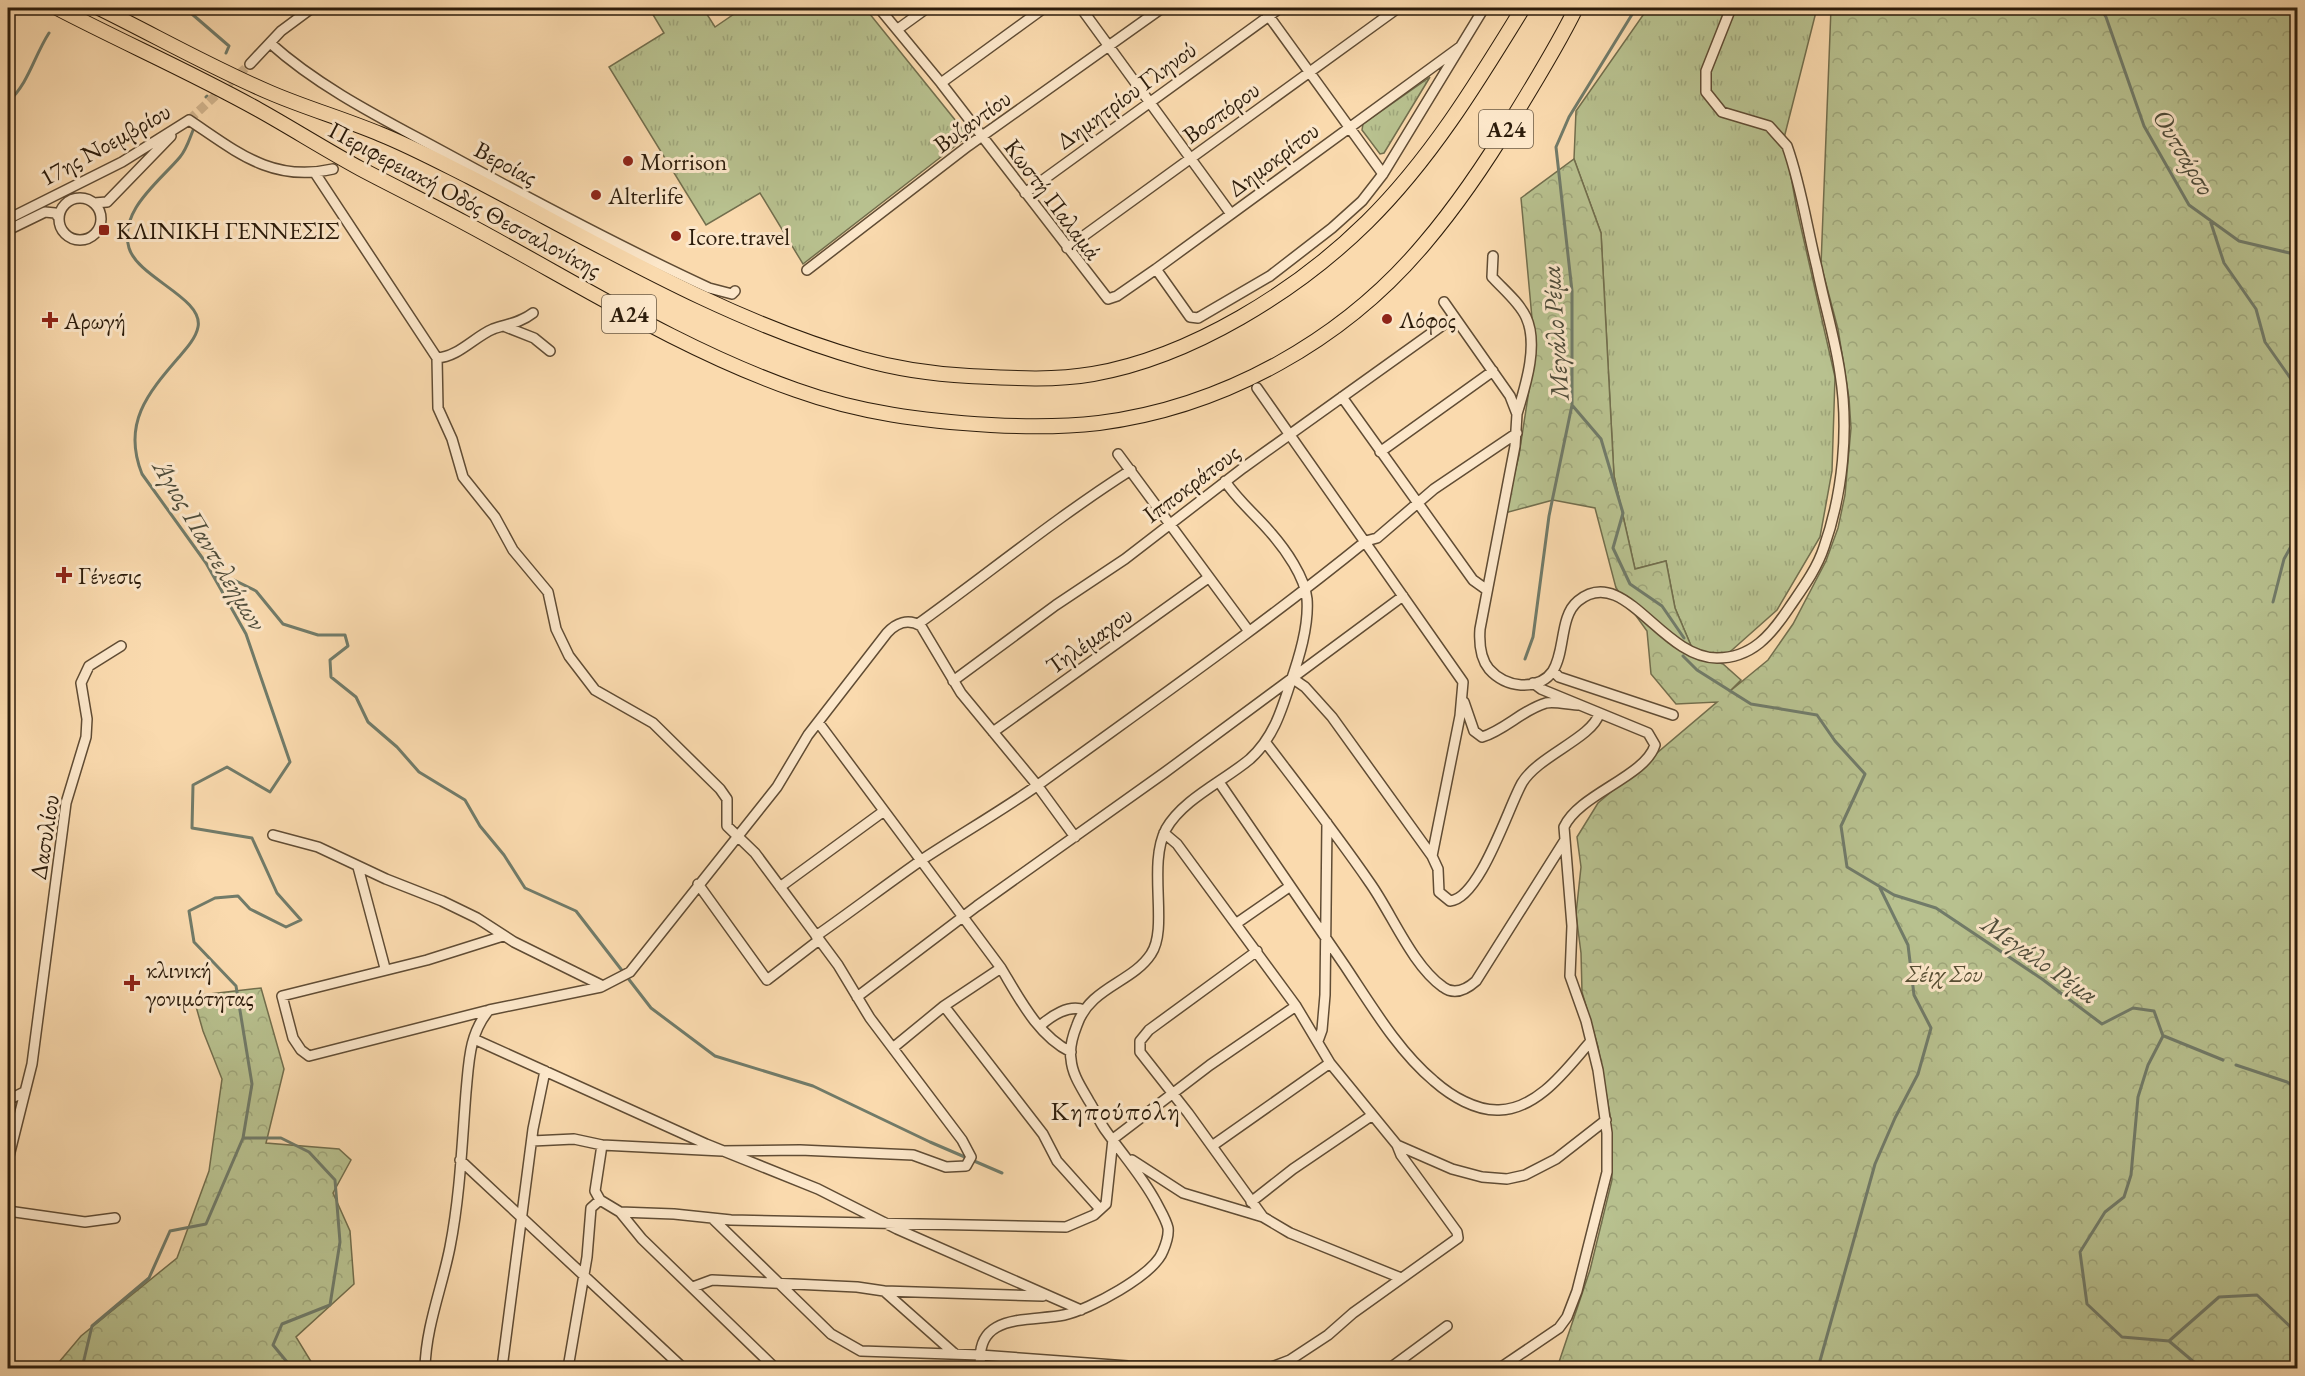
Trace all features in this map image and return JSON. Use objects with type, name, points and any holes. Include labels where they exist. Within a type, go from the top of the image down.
[{"type":"highway","name":"Περιφερειακή Οδός Θεσσαλονίκης","points":[[57,8],[258,110],[656,328],[749,372],[830,401],[899,418],[1013,426],[1100,423],[1174,406],[1251,378],[1290,357],[1340,323],[1397,274],[1449,213],[1499,140],[1576,8]]},
{"type":"highway","name":"Περιφερειακή Οδός Θεσσαλονίκης","points":[[99,8],[240,79],[400,143],[706,298],[771,327],[856,358],[901,369],[948,375],[1035,378],[1079,376],[1112,370],[1191,342],[1234,321],[1318,264],[1368,221],[1442,133],[1478,83],[1523,8]]},
{"type":"street","points":[[250,64],[270,42],[312,8]]},
{"type":"street","name":"Κωστή Παλαμά","points":[[879,8],[941,83],[1108,299]]},
{"type":"street","points":[[898,29],[927,8]]},
{"type":"street","points":[[941,83],[1044,8]]},
{"type":"street","points":[[1081,8],[1231,214]]},
{"type":"street","name":"Βυζαντίου","points":[[807,270],[982,137],[1162,8]]},
{"type":"street","name":"Δημητρίου Γληνού","points":[[1025,193],[1266,12],[1280,8]]},
{"type":"street","name":"Βοσπόρου","points":[[1067,248],[1398,8]]},
{"type":"street","points":[[1156,269],[1190,316],[1198,318],[1246,292],[1313,243],[1362,201],[1383,174],[1484,8]]},
{"type":"street","points":[[1493,256],[1492,278],[1526,317],[1530,355],[1517,414],[1517,433],[1480,639],[1483,659],[1488,668],[1504,681],[1523,685],[1533,683],[1552,671],[1560,657],[1569,613],[1581,599],[1599,591],[1620,596],[1672,642],[1693,654],[1729,658],[1747,652],[1771,633],[1801,590],[1824,549],[1843,457],[1844,424],[1840,373],[1787,146],[1775,131],[1760,123],[1722,112],[1710,98],[1705,85],[1706,71],[1731,8]]},
{"type":"street","points":[[1266,12],[1383,174]]},
{"type":"street","name":"Βεροίας","points":[[270,42],[332,89],[531,199],[709,288],[732,294],[735,291]]},
{"type":"street","name":"Δημοκρίτου","points":[[1108,299],[1117,296],[1156,269],[1460,47]]},
{"type":"street","points":[[129,176],[189,120],[266,167],[285,172],[315,173],[333,169]]},
{"type":"street","name":"17ης Νοεμβρίου","points":[[8,219],[122,162],[189,120]]},
{"type":"street","points":[[315,173],[437,358],[438,408],[452,439],[463,477],[495,517],[513,550],[549,592],[556,629],[569,656],[595,690],[653,723],[720,789],[727,799],[728,826],[755,853],[817,938],[970,1152],[971,1160],[966,1166],[946,1167],[913,1155],[800,1150],[722,1151],[602,1145],[574,1139],[532,1141]]},
{"type":"street","name":"17ης Νοεμβρίου","points":[[94,203],[107,202],[129,176]]},
{"type":"street","name":"17ης Νοεμβρίου","points":[[99,227],[129,176]]},
{"type":"street","points":[[85,198],[94,203],[101,214],[99,227],[89,238],[73,239],[62,229],[59,218],[65,204],[74,199],[85,198]]},
{"type":"street","name":"17ης Νοεμβρίου","points":[[8,230],[47,211],[55,213],[59,218]]},
{"type":"street","points":[[1444,302],[1510,396],[1517,414]]},
{"type":"street","points":[[437,358],[453,354],[484,333],[504,327],[533,313]]},
{"type":"street","name":"Ιπποκράτους","points":[[953,681],[1056,605],[1125,559],[1225,481],[1454,317]]},
{"type":"street","points":[[504,327],[534,338],[549,351]]},
{"type":"street","points":[[1380,452],[1493,371]]},
{"type":"street","points":[[1257,388],[1460,675],[1462,699],[1432,856]]},
{"type":"street","points":[[1342,397],[1473,580],[1487,590]]},
{"type":"street","points":[[698,884],[766,980],[817,938],[921,861],[1037,785],[1185,679],[1248,630],[1305,591],[1366,541],[1377,538],[1418,503],[1517,433]]},
{"type":"street","points":[[1118,454],[1248,630]]},
{"type":"street","points":[[503,936],[427,960],[386,968],[282,996],[294,1038],[301,1050],[309,1056],[489,1010],[603,986],[630,972],[777,787],[818,722],[891,628],[902,622],[918,624],[1007,561],[1085,500],[1131,470]]},
{"type":"street","points":[[981,1368],[980,1354],[988,1336],[1002,1323],[1016,1319],[1062,1316],[1081,1310],[1147,1272],[1156,1264],[1166,1242],[1168,1230],[1165,1220],[1075,1075],[1071,1052],[1077,1025],[1084,1010],[1097,996],[1140,965],[1153,952],[1157,938],[1158,862],[1164,833],[1176,816],[1266,743],[1292,678],[1302,641],[1307,602],[1305,591],[1280,544],[1225,481]]},
{"type":"street","name":"Τηλέμαχου","points":[[993,732],[1208,578]]},
{"type":"street","points":[[857,997],[1403,596]]},
{"type":"street","points":[[918,624],[953,681],[1037,785],[1075,837]]},
{"type":"street","name":"Δασυλίου","points":[[8,1160],[32,1064],[65,811],[86,737],[87,719],[81,683],[89,666],[121,646]]},
{"type":"street","points":[[1552,671],[1559,678],[1673,715]]},
{"type":"street","points":[[1292,678],[1305,687],[1332,717],[1432,856],[1438,869],[1440,895],[1450,901],[1459,899],[1466,892],[1498,840],[1519,788],[1528,774],[1590,728],[1599,714]]},
{"type":"street","points":[[1500,1368],[1559,1328],[1570,1311],[1605,1185],[1608,1162],[1606,1120],[1591,1041],[1570,976],[1572,926],[1564,827],[1571,816],[1642,763],[1655,747],[1648,733],[1541,689],[1533,683]]},
{"type":"street","points":[[1462,699],[1474,731],[1482,737],[1497,732],[1511,720],[1549,702],[1582,705]]},
{"type":"street","points":[[818,722],[1000,968],[1026,1010],[1060,1046],[1071,1052]]},
{"type":"street","points":[[1266,743],[1371,883],[1425,969],[1445,989],[1454,991],[1468,988],[1476,981],[1565,840]]},
{"type":"street","points":[[1218,782],[1390,1030],[1425,1073],[1459,1099],[1477,1106],[1506,1109],[1530,1100],[1552,1084],[1591,1041]]},
{"type":"street","points":[[780,888],[884,810]]},
{"type":"street","points":[[1318,1041],[1324,1017],[1327,824]]},
{"type":"street","points":[[712,1218],[831,1334],[861,1351],[980,1354],[1064,1364],[1144,1367],[1273,1368],[1290,1360],[1328,1335],[1401,1278],[1456,1240],[1458,1234],[1401,1155],[1397,1145],[1330,1063],[1296,1006],[1257,951],[1177,844],[1164,833]]},
{"type":"street","points":[[273,835],[318,847],[358,867],[442,901],[477,918],[503,936],[603,986]]},
{"type":"street","points":[[358,867],[386,968]]},
{"type":"street","points":[[1237,924],[1289,887]]},
{"type":"street","points":[[1257,951],[1143,1035],[1140,1052],[1173,1093],[1263,1217]]},
{"type":"street","points":[[894,1047],[944,1006],[1000,968]]},
{"type":"street","points":[[944,1006],[1042,1134],[1057,1161],[1100,1209]]},
{"type":"street","points":[[620,1212],[712,1218],[1066,1227],[1094,1215],[1106,1204],[1113,1139],[1173,1093],[1296,1006]]},
{"type":"street","points":[[1040,1026],[1048,1019],[1073,1008],[1084,1010]]},
{"type":"street","points":[[425,1368],[430,1325],[451,1242],[468,1066],[477,1024],[489,1010]]},
{"type":"street","points":[[474,1039],[722,1151],[818,1189],[882,1222],[1081,1310]]},
{"type":"street","points":[[1212,1146],[1330,1063]]},
{"type":"street","points":[[502,1368],[532,1141],[545,1071]]},
{"type":"street","points":[[8,1100],[24,1092]]},
{"type":"street","points":[[1251,1202],[1293,1169],[1371,1116]]},
{"type":"street","points":[[1397,1145],[1452,1169],[1502,1179],[1525,1175],[1556,1159],[1606,1120]]},
{"type":"street","points":[[602,1145],[596,1191],[600,1200],[620,1212],[642,1239],[775,1368]]},
{"type":"street","points":[[1125,1156],[1183,1193],[1263,1217],[1290,1233],[1401,1278]]},
{"type":"street","points":[[460,1160],[523,1216],[683,1368]]},
{"type":"street","points":[[568,1368],[591,1208],[600,1200]]},
{"type":"street","points":[[8,1211],[86,1222],[115,1218]]},
{"type":"street","points":[[693,1287],[712,1280],[857,1287],[884,1291],[1049,1296]]},
{"type":"street","points":[[884,1291],[955,1354]]},
{"type":"street","points":[[1390,1368],[1447,1326]]},
{"type":"green space","points":[[649,8],[703,8],[715,27],[743,8],[865,8],[968,136],[803,264],[760,193],[706,225],[609,67],[664,33]]},
{"type":"green space","points":[[1648,8],[1817,8],[1784,138],[1797,210],[1835,377],[1832,471],[1820,537],[1777,610],[1723,658],[1695,655],[1675,608],[1666,561],[1635,569],[1614,476],[1601,233],[1574,159],[1576,111]]},
{"type":"green space","name":"Σέιχ Σου","points":[[1831,8],[2297,8],[2297,1368],[1557,1368],[1590,1270],[1612,1180],[1610,1115],[1598,1047],[1582,992],[1581,953],[1576,914],[1581,867],[1577,837],[1598,803],[1717,702],[1676,704],[1651,674],[1647,631],[1616,588],[1595,508],[1553,500],[1505,513],[1519,455],[1535,351],[1521,198],[1574,159],[1601,233],[1614,476],[1635,569],[1666,561],[1675,608],[1695,655],[1723,664],[1741,680],[1729,692],[1768,660],[1793,624],[1826,561],[1838,528],[1845,495],[1851,428],[1849,398],[1838,329],[1821,265]]},
{"type":"green space","points":[[1430,77],[1384,153],[1380,154],[1362,130],[1363,124]]},
{"type":"green space","points":[[261,988],[284,1069],[266,1143],[339,1149],[351,1160],[333,1193],[350,1231],[354,1284],[296,1337],[315,1368],[54,1368],[81,1336],[177,1258],[209,1171],[222,1079],[203,1031],[193,996]]},
{"type":"waterway","name":"Άγιος Παντελεήμων","points":[[185,8],[229,46],[226,53]]},
{"type":"waterway","name":"Μεγάλο Ρέμα","points":[[1636,8],[1569,117],[1556,147],[1572,291],[1572,405],[1601,439],[1623,513],[1613,548],[1630,584],[1662,606],[1684,638]]},
{"type":"waterway","name":"Ουτσάρσο","points":[[2100,8],[2106,17],[2144,126],[2189,205],[2239,241],[2298,255]]},
{"type":"waterway","points":[[8,102],[26,78],[49,33]]},
{"type":"waterway","name":"Άγιος Παντελεήμων","points":[[194,128],[182,154],[135,209],[127,234],[129,248],[135,259],[191,307],[197,317],[198,327],[190,343],[148,397],[136,425],[135,440],[142,474],[206,563],[246,634],[290,762],[270,792],[227,767],[193,785],[192,828],[252,838],[277,893],[301,920],[286,927],[250,909],[238,896],[215,898],[189,911],[194,942],[236,986],[252,1084],[243,1138],[281,1138],[309,1152],[335,1180],[340,1242],[330,1305],[282,1324],[273,1345],[292,1368]]},
{"type":"waterway","points":[[2210,220],[2224,263],[2256,309],[2265,342],[2298,389]]},
{"type":"waterway","points":[[1525,659],[1533,637],[1549,516],[1572,405]]},
{"type":"waterway","points":[[2273,602],[2284,559],[2298,534]]},
{"type":"waterway","points":[[215,577],[234,580],[256,591],[283,624],[318,635],[345,635],[348,646],[330,660],[331,677],[356,697],[368,722],[397,747],[419,772],[465,800],[480,826],[504,855],[525,888],[576,911],[651,1008],[715,1056],[813,1086],[930,1142],[1002,1173]]},
{"type":"waterway","name":"Μεγάλο Ρέμα","points":[[1683,656],[1697,670],[1751,704],[1817,715],[1835,741],[1865,774],[1841,826],[1847,867],[1894,895],[1936,908],[2042,979],[2102,1024],[2133,1008],[2154,1011],[2163,1036],[2148,1065],[2138,1097],[2131,1175],[2124,1197],[2105,1212],[2080,1252],[2087,1304],[2122,1337],[2169,1341],[2219,1297],[2257,1295],[2298,1334]]},
{"type":"waterway","points":[[1818,1368],[1875,1164],[1918,1074],[1931,1028],[1914,995],[1908,945],[1880,888]]},
{"type":"waterway","points":[[2164,1036],[2223,1060]]},
{"type":"waterway","points":[[2236,1065],[2287,1082],[2298,1089]]},
{"type":"waterway","points":[[82,1368],[92,1326],[149,1278],[170,1231],[206,1224],[243,1138]]},
{"type":"waterway","points":[[2169,1341],[2201,1368]]},
{"type":"tunnel","points":[[189,120],[250,64]]},
{"type":"place","name":"Morrison","points":[[628,161]]},
{"type":"place","name":"Alterlife","points":[[596,195]]},
{"type":"place","name":"ΚΛΙΝΙΚΗ ΓΕΝΝΕΣΙΣ","points":[[104,230]]},
{"type":"place","name":"Icore.travel","points":[[676,236]]},
{"type":"place","name":"Λόφος","points":[[1387,319]]},
{"type":"place","name":"Αρωγή","points":[[50,320]]},
{"type":"place","name":"Γένεσις","points":[[64,575]]},
{"type":"place","name":"κλινική γονιμότητας","points":[[132,983]]},
{"type":"district","name":"Κηπούπολη","points":[[1116,1110]]}]
